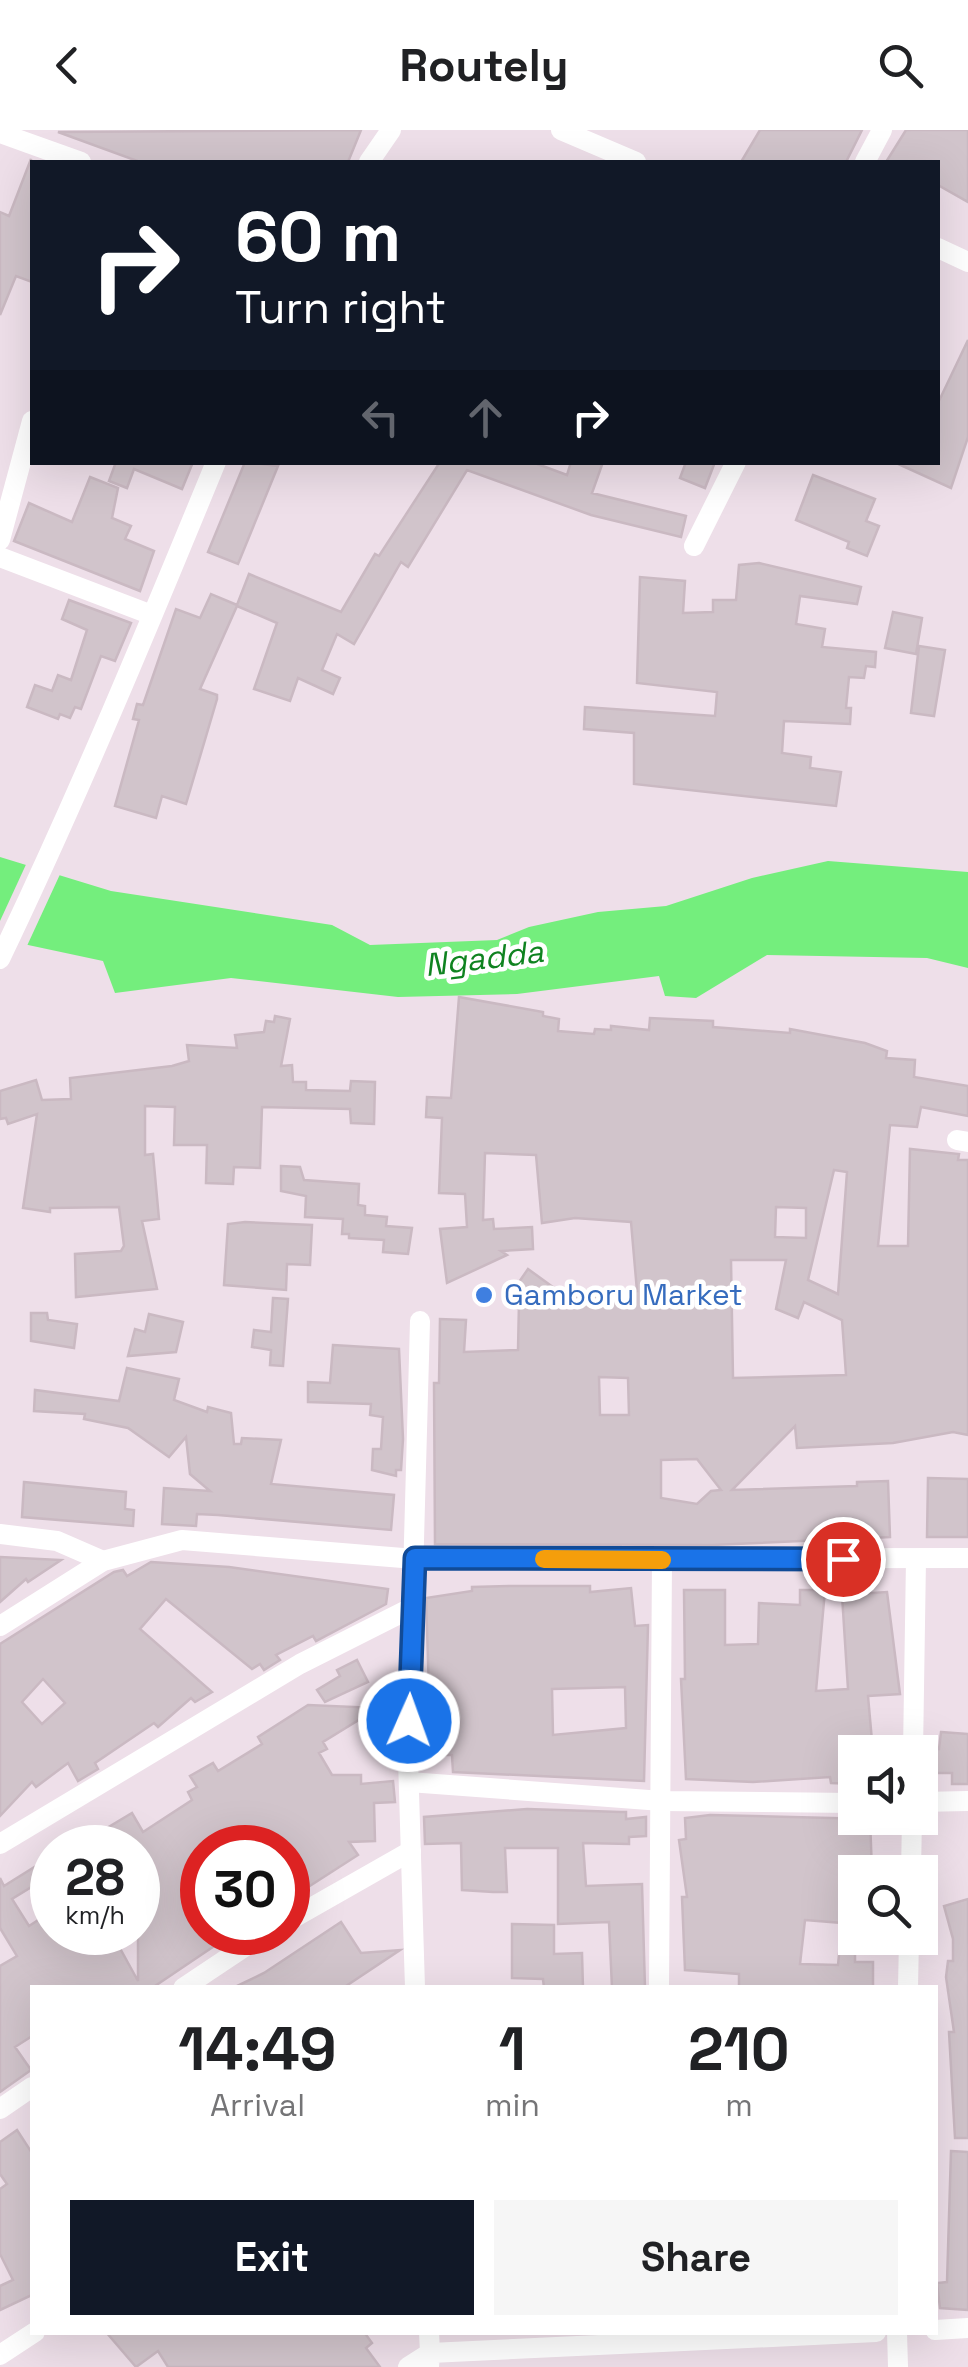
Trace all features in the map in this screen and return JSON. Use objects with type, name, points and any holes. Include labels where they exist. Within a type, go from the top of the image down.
[{"type":"street","points":[[370,160],[391,130]]},
{"type":"street","points":[[560,130],[631,160]]},
{"type":"street","points":[[866,160],[882,130]]},
{"type":"street","points":[[0,133],[75,160]]},
{"type":"street","points":[[940,249],[968,262]]},
{"type":"street","points":[[0,540],[30,429]]},
{"type":"street","points":[[0,959],[58,838],[215,465]]},
{"type":"street","points":[[694,546],[734,465]]},
{"type":"street","points":[[0,557],[152,615]]},
{"type":"street","points":[[415,1985],[409,1782],[420,1321]]},
{"type":"street","points":[[0,1534],[57,1540],[102,1561]]},
{"type":"street","points":[[0,1626],[102,1561],[182,1540],[415,1558],[968,1558]]},
{"type":"street","points":[[913,1735],[916,1559]]},
{"type":"street","points":[[659,1985],[662,1560]]},
{"type":"street","points":[[0,1844],[300,1664],[414,1607]]},
{"type":"street","points":[[409,1782],[662,1801],[838,1803]]},
{"type":"street","points":[[938,1802],[968,1801]]},
{"type":"street","points":[[310,1908],[411,1851]]},
{"type":"street","points":[[188,1985],[232,1955]]},
{"type":"street","points":[[908,1985],[909,1955]]},
{"type":"street","points":[[0,2108],[30,2088]]},
{"type":"street","points":[[938,2330],[968,2328]]},
{"type":"street","points":[[0,2356],[31,2335]]},
{"type":"street","points":[[408,2367],[429,2351],[764,2335]]},
{"type":"street","points":[[897,2335],[898,2367]]},
{"type":"street","points":[[653,2338],[653,2367]]},
{"type":"water","name":"Ngadda","points":[[0,857],[111,891],[332,925],[370,945],[497,940],[529,927],[598,912],[666,906],[752,878],[828,861],[968,872],[968,968],[927,958],[767,955],[696,998],[665,996],[659,976],[517,994],[398,997],[231,978],[115,993],[103,961],[0,939]]},
{"type":"pier","points":[[29,858],[62,870],[26,948],[0,944],[0,921]]},
{"type":"building","points":[[361,130],[349,160],[135,160],[58,132]]},
{"type":"building","points":[[760,130],[862,130],[847,160],[742,160]]},
{"type":"building","points":[[906,130],[968,130],[968,202],[940,186],[940,160],[887,160]]},
{"type":"building","points":[[30,162],[30,281],[16,276],[0,315],[0,212],[9,216]]},
{"type":"building","points":[[968,340],[968,437],[951,488],[901,465],[940,465],[940,399]]},
{"type":"building","points":[[115,465],[192,465],[182,489],[134,469],[127,488],[109,481]]},
{"type":"building","points":[[244,465],[278,466],[238,564],[208,552]]},
{"type":"building","points":[[438,465],[540,465],[567,475],[570,465],[602,465],[592,493],[686,516],[681,537],[591,515],[467,470],[408,567],[401,562],[354,644],[337,634],[322,670],[340,678],[333,694],[298,678],[290,701],[254,689],[277,623],[237,606],[200,689],[217,695],[217,699],[186,804],[162,796],[156,818],[115,806],[139,720],[133,719],[137,704],[143,705],[176,609],[200,618],[211,594],[237,605],[249,574],[341,612],[375,554],[379,556]]},
{"type":"building","points":[[685,465],[714,465],[705,488],[680,478]]},
{"type":"building","points":[[813,475],[875,499],[866,521],[879,526],[867,556],[847,548],[849,542],[796,520]]},
{"type":"building","points":[[90,477],[118,488],[112,518],[131,526],[125,539],[154,551],[140,591],[14,541],[29,503],[72,522]]},
{"type":"building","points":[[759,563],[861,587],[857,604],[800,596],[796,624],[825,629],[822,647],[876,652],[875,667],[866,666],[864,678],[849,677],[846,708],[851,708],[850,724],[784,721],[782,753],[811,757],[810,768],[841,772],[836,806],[634,784],[634,733],[584,729],[585,707],[715,716],[717,692],[637,683],[640,577],[685,581],[683,613],[713,612],[713,600],[736,600],[739,565]]},
{"type":"building","points":[[69,600],[131,623],[115,661],[101,656],[81,709],[75,707],[70,718],[60,714],[58,719],[27,707],[35,685],[52,691],[58,675],[71,680],[87,630],[62,619]]},
{"type":"building","points":[[893,612],[922,618],[916,654],[885,648]]},
{"type":"building","points":[[919,646],[945,650],[934,716],[911,713]]},
{"type":"building","points":[[459,997],[543,1012],[543,1016],[559,1019],[558,1031],[594,1034],[595,1029],[611,1030],[611,1026],[649,1030],[650,1018],[713,1021],[713,1027],[790,1033],[790,1029],[865,1043],[887,1051],[886,1058],[915,1060],[914,1077],[968,1086],[968,1116],[921,1107],[917,1127],[890,1125],[878,1246],[908,1246],[910,1149],[959,1154],[958,1160],[968,1160],[968,1435],[953,1432],[893,1443],[797,1448],[795,1426],[732,1490],[857,1486],[857,1482],[888,1481],[890,1537],[712,1545],[435,1544],[434,1383],[439,1383],[440,1319],[466,1320],[464,1352],[518,1350],[519,1302],[510,1295],[528,1269],[557,1290],[637,1291],[631,1222],[575,1218],[542,1223],[536,1155],[485,1153],[483,1220],[493,1219],[494,1229],[532,1227],[533,1249],[501,1251],[507,1255],[447,1283],[440,1229],[467,1227],[465,1194],[439,1193],[442,1118],[426,1117],[427,1097],[451,1098]],"holes":[[[834,1170],[847,1172],[838,1294],[808,1280]],[[776,1207],[806,1208],[806,1238],[775,1237]],[[731,1260],[786,1260],[776,1309],[798,1318],[804,1302],[842,1320],[846,1375],[733,1378]],[[599,1377],[628,1378],[629,1415],[600,1415]],[[697,1459],[721,1490],[711,1491],[697,1504],[661,1498],[661,1460]]]},
{"type":"building","points":[[275,1016],[290,1019],[281,1066],[292,1065],[293,1082],[306,1082],[306,1090],[350,1091],[351,1081],[375,1082],[374,1124],[351,1123],[350,1109],[262,1107],[260,1168],[234,1167],[233,1184],[206,1183],[207,1145],[174,1145],[175,1107],[145,1106],[145,1155],[153,1154],[159,1219],[142,1221],[157,1289],[76,1297],[75,1254],[121,1251],[124,1246],[119,1207],[50,1208],[50,1212],[23,1208],[37,1114],[8,1124],[6,1118],[0,1119],[0,1091],[36,1080],[42,1100],[71,1099],[70,1078],[172,1066],[189,1061],[187,1045],[237,1048],[235,1035],[264,1032],[266,1021],[274,1022]]},
{"type":"building","points":[[281,1166],[300,1167],[304,1180],[359,1184],[358,1205],[365,1206],[365,1215],[387,1217],[386,1226],[412,1228],[408,1254],[383,1252],[384,1240],[349,1238],[349,1234],[342,1234],[343,1219],[305,1217],[306,1196],[281,1191]]},
{"type":"building","points":[[228,1224],[312,1225],[310,1265],[287,1264],[286,1290],[224,1285]]},
{"type":"building","points":[[273,1298],[288,1299],[283,1366],[270,1365],[271,1350],[252,1347],[254,1330],[271,1332]]},
{"type":"building","points":[[31,1313],[47,1313],[48,1320],[77,1324],[74,1348],[31,1341]]},
{"type":"building","points":[[149,1314],[183,1322],[176,1352],[128,1356],[135,1329],[145,1332]]},
{"type":"building","points":[[333,1345],[399,1349],[403,1439],[401,1470],[396,1470],[396,1476],[372,1470],[373,1449],[381,1449],[383,1417],[370,1415],[371,1404],[308,1402],[308,1382],[330,1383]]},
{"type":"building","points":[[127,1368],[179,1379],[174,1400],[207,1412],[208,1407],[231,1413],[234,1444],[241,1444],[242,1438],[281,1440],[271,1484],[394,1495],[391,1530],[197,1514],[196,1526],[162,1524],[164,1488],[210,1491],[190,1474],[186,1437],[169,1457],[128,1428],[84,1419],[85,1414],[34,1411],[35,1390],[119,1401]]},
{"type":"building","points":[[928,1478],[968,1479],[968,1537],[927,1537]]},
{"type":"building","points":[[24,1482],[126,1492],[125,1509],[134,1510],[133,1526],[22,1517]]},
{"type":"building","points":[[0,1557],[61,1560],[28,1582],[26,1579],[0,1602]]},
{"type":"building","points":[[151,1562],[229,1567],[388,1589],[386,1604],[316,1641],[313,1636],[276,1655],[280,1660],[264,1670],[260,1664],[252,1669],[166,1599],[140,1629],[212,1692],[195,1702],[191,1698],[158,1727],[154,1723],[95,1763],[98,1769],[78,1781],[68,1763],[36,1787],[32,1782],[0,1816],[0,1644],[114,1572],[123,1570],[127,1576]],"holes":[[[43,1679],[65,1703],[42,1724],[22,1702]]]},
{"type":"building","points":[[590,1586],[590,1592],[631,1588],[635,1626],[648,1625],[644,1781],[453,1772],[452,1755],[422,1755],[424,1690],[429,1691],[426,1598],[472,1591],[472,1587]],"holes":[[[625,1687],[626,1728],[553,1735],[552,1689]]]},
{"type":"building","points":[[684,1590],[725,1590],[725,1645],[758,1644],[759,1603],[800,1605],[800,1590],[825,1590],[816,1691],[848,1689],[842,1595],[887,1592],[900,1694],[868,1696],[871,1735],[838,1735],[838,1783],[831,1783],[830,1777],[753,1782],[686,1779],[681,1679],[685,1679]]},
{"type":"building","points":[[357,1660],[368,1682],[325,1702],[317,1690],[340,1676],[337,1670]]},
{"type":"building","points":[[308,1705],[378,1708],[323,1742],[327,1749],[319,1753],[332,1775],[361,1775],[361,1784],[393,1781],[395,1802],[374,1803],[375,1841],[349,1842],[358,1855],[310,1886],[310,1825],[180,1825],[180,1955],[201,1955],[156,1985],[30,1985],[30,2037],[15,2047],[30,2071],[0,2092],[0,1966],[17,1956],[0,1928],[0,1878],[4,1886],[30,1870],[30,1888],[12,1899],[30,1925],[30,1955],[124,1955],[138,1981],[138,1955],[160,1955],[160,1825],[154,1825],[192,1800],[188,1792],[197,1787],[190,1776],[213,1763],[218,1771],[262,1744],[258,1737]]},
{"type":"building","points":[[941,1732],[968,1734],[968,1784],[952,1784],[952,1773],[938,1773]]},
{"type":"building","points":[[527,1809],[626,1812],[626,1819],[646,1817],[646,1836],[629,1837],[629,1844],[583,1843],[586,1886],[642,1884],[645,1985],[612,1985],[609,1922],[558,1924],[558,1848],[505,1848],[507,1892],[462,1890],[461,1843],[425,1844],[424,1817]]},
{"type":"building","points":[[132,1813],[139,1825],[112,1825]]},
{"type":"building","points":[[710,1815],[838,1818],[838,1835],[871,1835],[871,1855],[838,1855],[838,1923],[805,1920],[800,1964],[838,1965],[839,1955],[855,1955],[855,1962],[873,1962],[873,1985],[739,1985],[739,1974],[685,1970],[682,1897],[687,1897],[679,1840],[686,1839],[685,1818]]},
{"type":"building","points":[[968,1899],[968,2138],[955,2138],[949,2032],[954,2032],[946,1977],[948,1961],[953,1961],[953,1939],[944,1906]]},
{"type":"building","points":[[341,1922],[361,1953],[400,1950],[348,1985],[239,1985],[291,1955],[310,1955],[310,1943]]},
{"type":"building","points":[[512,1924],[554,1925],[554,1954],[582,1953],[583,1985],[544,1985],[543,1979],[512,1978]]},
{"type":"building","points":[[17,2130],[30,2150],[30,2296],[0,2310],[0,2286],[13,2280],[0,2254],[0,2189],[7,2184],[0,2174],[0,2142]]},
{"type":"building","points":[[951,2151],[968,2152],[968,2310],[940,2308],[938,2283],[947,2282]]},
{"type":"building","points":[[109,2335],[366,2335],[372,2343],[366,2348],[380,2367],[168,2367],[158,2351],[136,2367]]},
{"type":"slow traffic","points":[[544,1559],[662,1560]]},
{"type":"place","name":"Gamboru Market","points":[[484,1295]]},
{"type":"route","points":[[409,1721],[415,1558],[843,1559]]}]
